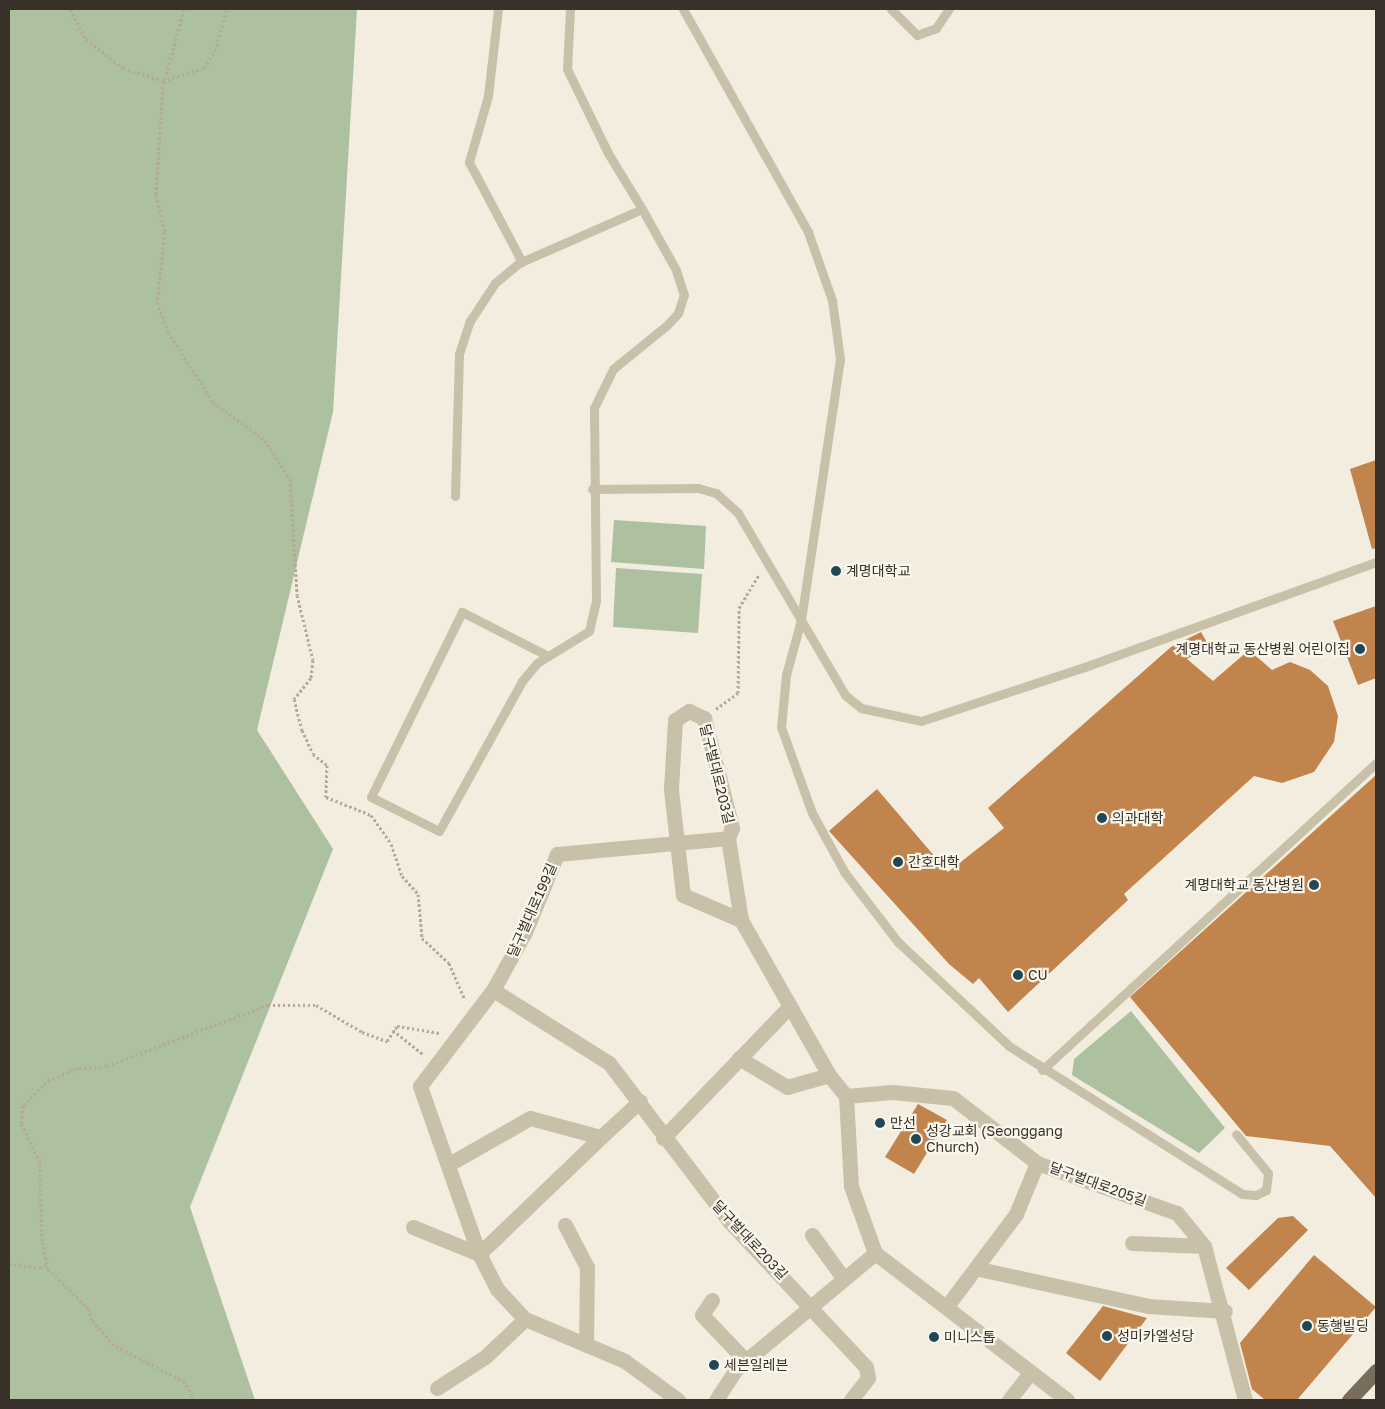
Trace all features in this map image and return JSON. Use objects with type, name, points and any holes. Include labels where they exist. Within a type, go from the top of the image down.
[{"type":"main road","points":[[1349,1400],[1376,1371]]},
{"type":"street","name":"달구벌대로203길","points":[[741,920],[683,895],[674,842],[675,720],[689,711],[704,718],[732,828],[728,838],[741,920],[829,1076],[846,1096]]},
{"type":"street","name":"달구벌대로199길","points":[[678,1400],[625,1361],[525,1319],[496,1289],[479,1254],[420,1086],[493,990],[525,932],[557,854],[728,838]]},
{"type":"street","name":"달구벌대로203길","points":[[493,990],[609,1063],[640,1101],[663,1138],[729,1221],[813,1308]]},
{"type":"street","points":[[663,1138],[790,1006]]},
{"type":"street","points":[[739,1058],[787,1086],[829,1076]]},
{"type":"street","name":"달구벌대로205길","points":[[846,1096],[892,1092],[953,1098],[1037,1163],[1177,1213],[1204,1246],[1225,1311],[1245,1400]]},
{"type":"street","points":[[846,1096],[850,1186],[875,1253],[947,1306],[1030,1373],[1067,1400]]},
{"type":"street","points":[[413,1227],[479,1254],[640,1101]]},
{"type":"street","points":[[448,1164],[530,1118],[601,1137]]},
{"type":"street","points":[[947,1306],[979,1269],[1016,1214],[1037,1163]]},
{"type":"street","points":[[565,1226],[587,1267],[586,1345]]},
{"type":"street","points":[[812,1235],[844,1279]]},
{"type":"street","points":[[1132,1243],[1204,1246]]},
{"type":"street","points":[[716,1400],[746,1361],[813,1308],[875,1253]]},
{"type":"street","points":[[979,1269],[1148,1306],[1225,1311]]},
{"type":"street","points":[[712,1300],[702,1315],[746,1361]]},
{"type":"street","points":[[813,1308],[866,1367],[868,1378],[851,1400]]},
{"type":"street","points":[[437,1388],[485,1357],[525,1319]]},
{"type":"street","points":[[1009,1400],[1030,1373]]},
{"type":"lane","points":[[498,9],[488,96],[469,162],[522,262]]},
{"type":"lane","points":[[548,656],[462,612],[371,797],[439,831],[522,681],[548,656],[578,641],[589,631],[594,616],[591,428],[601,387],[628,354],[678,313],[684,295],[676,270],[608,153],[567,69],[570,9]]},
{"type":"lane","points":[[683,9],[808,232],[832,300],[840,359],[801,620],[786,675],[781,727],[812,813],[844,873],[898,942],[936,982],[1042,1070],[1242,1194],[1256,1195],[1266,1190],[1268,1173],[1236,1134]]},
{"type":"lane","points":[[891,9],[917,35],[936,28],[949,9]]},
{"type":"lane","points":[[455,496],[459,354],[470,321],[495,283],[522,262],[642,209]]},
{"type":"lane","points":[[592,489],[698,488],[716,493],[738,513],[768,560],[845,695],[861,708],[921,721],[1082,668],[1376,562]]},
{"type":"lane","points":[[1042,1070],[1376,763]]},
{"type":"path","points":[[70,9],[86,39],[122,68],[163,81],[204,68],[216,51],[227,9]]},
{"type":"path","points":[[184,9],[163,81],[156,195],[165,232],[157,302],[168,332],[213,402],[265,440],[290,478],[297,595],[313,660],[311,678],[294,699],[302,730],[313,754],[327,766],[326,797],[371,815],[391,844],[402,876],[418,894],[422,938],[454,971],[463,987],[469,1021]]},
{"type":"path","points":[[704,718],[738,692],[739,608],[768,560]]},
{"type":"path","points":[[196,1400],[184,1382],[114,1345],[47,1264],[40,1162],[21,1123],[23,1105],[48,1081],[79,1068],[107,1066],[268,1006],[316,1005],[362,1032],[387,1041],[397,1026],[444,1032]]},
{"type":"path","points":[[393,1030],[422,1052],[433,1068]]},
{"type":"path","points":[[9,1264],[40,1268],[47,1264]]},
{"type":"green space","points":[[9,9],[357,9],[333,412],[257,730],[333,849],[190,1207],[255,1400],[9,1400]]},
{"type":"green space","points":[[614,520],[706,526],[704,569],[611,562]]},
{"type":"green space","points":[[616,568],[702,574],[698,633],[613,627]]},
{"type":"green space","points":[[1131,1011],[1225,1128],[1199,1153],[1072,1075],[1074,1059]]},
{"type":"building","points":[[1376,460],[1376,548],[1372,549],[1350,469]]},
{"type":"building","name":"계명대학교 동산병원 어린이집","points":[[1376,606],[1376,678],[1358,685],[1333,621]]},
{"type":"building","name":"의과대학","points":[[1201,632],[1209,646],[1187,659],[1213,681],[1249,650],[1272,670],[1290,662],[1310,670],[1328,686],[1338,716],[1334,742],[1314,772],[1282,783],[1254,776],[1124,894],[1128,900],[1008,1012],[979,978],[973,984],[949,964],[829,831],[877,789],[948,872],[1004,828],[988,808],[1171,647]]},
{"type":"building","name":"계명대학교 동산병원","points":[[1376,775],[1376,1198],[1330,1146],[1246,1136],[1130,997]]},
{"type":"building","name":"성강교회 (Seonggang Church)","points":[[918,1104],[947,1120],[914,1174],[885,1157]]},
{"type":"building","points":[[1293,1216],[1308,1230],[1249,1290],[1226,1268],[1278,1218]]},
{"type":"building","name":"동행빌딩","points":[[1314,1255],[1376,1307],[1297,1400],[1265,1400],[1252,1389],[1240,1343]]},
{"type":"building","name":"성미카엘성당","points":[[1103,1306],[1147,1318],[1100,1381],[1066,1353]]},
{"type":"place","name":"계명대학교","points":[[836,571]]},
{"type":"place","name":"계명대학교 동산병원 어린이집","points":[[1360,649]]},
{"type":"place","name":"의과대학","points":[[1102,818]]},
{"type":"place","name":"간호대학","points":[[898,862]]},
{"type":"place","name":"계명대학교 동산병원","points":[[1314,885]]},
{"type":"place","name":"CU","points":[[1018,975]]},
{"type":"place","name":"만선","points":[[880,1123]]},
{"type":"place","name":"성강교회 (Seonggang Church)","points":[[916,1139]]},
{"type":"place","name":"동행빌딩","points":[[1307,1326]]},
{"type":"place","name":"성미카엘성당","points":[[1107,1336]]},
{"type":"place","name":"미니스톱","points":[[934,1337]]},
{"type":"place","name":"세븐일레븐","points":[[714,1365]]}]
